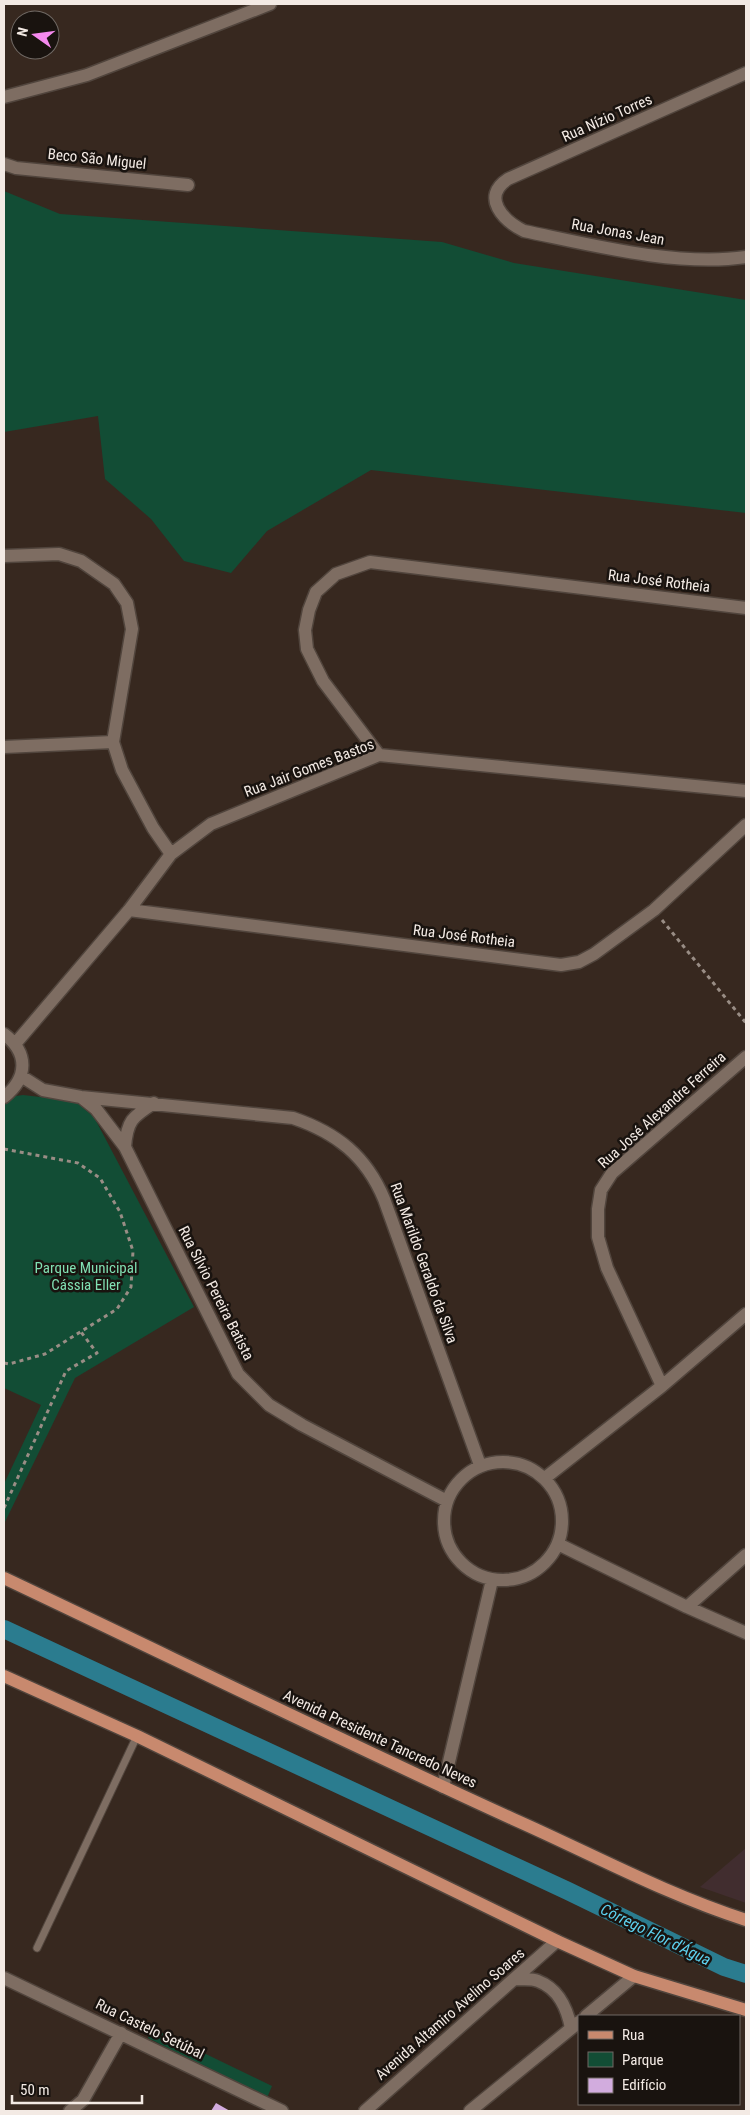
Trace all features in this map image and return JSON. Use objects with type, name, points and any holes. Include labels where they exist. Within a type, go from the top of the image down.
[{"type":"main road","name":"Avenida Presidente Tancredo Neves","points":[[4,1578],[642,1880],[711,1909],[746,1920]]},
{"type":"main road","points":[[4,1676],[137,1736],[557,1941],[634,1976],[746,2010]]},
{"type":"street","points":[[4,97],[87,76],[270,4]]},
{"type":"street","name":"Rua Nízio Torres","points":[[496,205],[496,195],[499,187],[508,180],[746,73]]},
{"type":"street","name":"Beco São Miguel","points":[[4,164],[16,168],[188,185]]},
{"type":"street","name":"Rua Jonas Jean","points":[[496,205],[501,215],[511,224],[524,231],[548,236],[654,256],[704,259],[746,257]]},
{"type":"street","points":[[4,556],[59,554],[81,561],[114,584],[127,603],[132,629],[113,742],[122,770],[152,828],[171,854]]},
{"type":"street","name":"Rua José Rotheia","points":[[379,755],[323,681],[307,649],[305,630],[309,610],[316,592],[336,574],[370,562],[746,608]]},
{"type":"street","points":[[4,747],[113,742]]},
{"type":"street","name":"Rua Jair Gomes Bastos","points":[[16,1044],[129,910],[171,854],[211,824],[379,755],[746,791]]},
{"type":"street","name":"Rua José Rotheia","points":[[129,910],[560,964],[579,962],[594,954],[654,910],[746,825]]},
{"type":"street","points":[[4,1034],[16,1044],[22,1060],[21,1076],[14,1089],[4,1097]]},
{"type":"street","name":"Rua José Alexandre Ferreira","points":[[662,1386],[607,1268],[598,1237],[598,1209],[601,1190],[612,1173],[746,1056]]},
{"type":"street","name":"Rua Marildo Geraldo da Silva","points":[[21,1076],[43,1090],[81,1097],[293,1118],[316,1126],[335,1137],[351,1150],[376,1181],[384,1199],[480,1465]]},
{"type":"street","name":"Rua Sílvio Pereira Batista","points":[[81,1097],[96,1109],[125,1147],[238,1374],[269,1404],[302,1425],[447,1501]]},
{"type":"street","points":[[125,1147],[127,1128],[134,1116],[154,1104]]},
{"type":"street","points":[[545,1478],[662,1386],[746,1314]]},
{"type":"street","points":[[497,1461],[514,1462],[531,1468],[545,1478],[558,1498],[562,1521],[558,1544],[550,1558],[531,1573],[508,1581],[492,1580],[472,1573],[457,1559],[446,1541],[443,1521],[447,1501],[454,1486],[466,1474],[480,1465],[497,1461]]},
{"type":"street","points":[[558,1544],[746,1633]]},
{"type":"street","points":[[687,1606],[746,1555]]},
{"type":"street","points":[[443,1787],[492,1580]]},
{"type":"street","name":"Avenida Altamiro Avelino Soares","points":[[365,2111],[557,1941]]},
{"type":"street","points":[[587,2015],[634,1976]]},
{"type":"street","name":"Rua Castelo Setúbal","points":[[4,1978],[282,2111]]},
{"type":"street","points":[[470,2111],[575,2025],[560,1998],[551,1988],[537,1980],[514,1979]]},
{"type":"street","points":[[70,2111],[82,2100],[121,2033]]},
{"type":"lane","points":[[38,1948],[137,1736]]},
{"type":"path","points":[[654,910],[746,1023]]},
{"type":"path","points":[[4,1148],[78,1163],[100,1178],[120,1212],[133,1251],[131,1287],[116,1309],[45,1354],[9,1364],[4,1363]]},
{"type":"path","points":[[4,1508],[66,1372],[97,1353],[81,1332]]},
{"type":"shaded area","points":[[746,1848],[746,1903],[700,1887]]},
{"type":"green space","points":[[4,191],[60,214],[442,242],[514,263],[746,300],[746,513],[371,470],[267,531],[231,573],[184,561],[151,519],[105,479],[98,416],[4,432]]},
{"type":"green space","name":"Parque Municipal Cássia Eller","points":[[23,1095],[75,1101],[94,1117],[194,1307],[75,1378],[4,1524],[4,1484],[41,1405],[4,1388],[4,1101],[9,1097]]},
{"type":"green space","points":[[152,2028],[272,2086],[267,2098],[148,2038]]},
{"type":"building","points":[[216,2103],[230,2111],[211,2111]]},
{"type":"waterway","name":"Córrego Flor d'Água","points":[[4,1629],[568,1891],[724,1967],[746,1974]]}]
